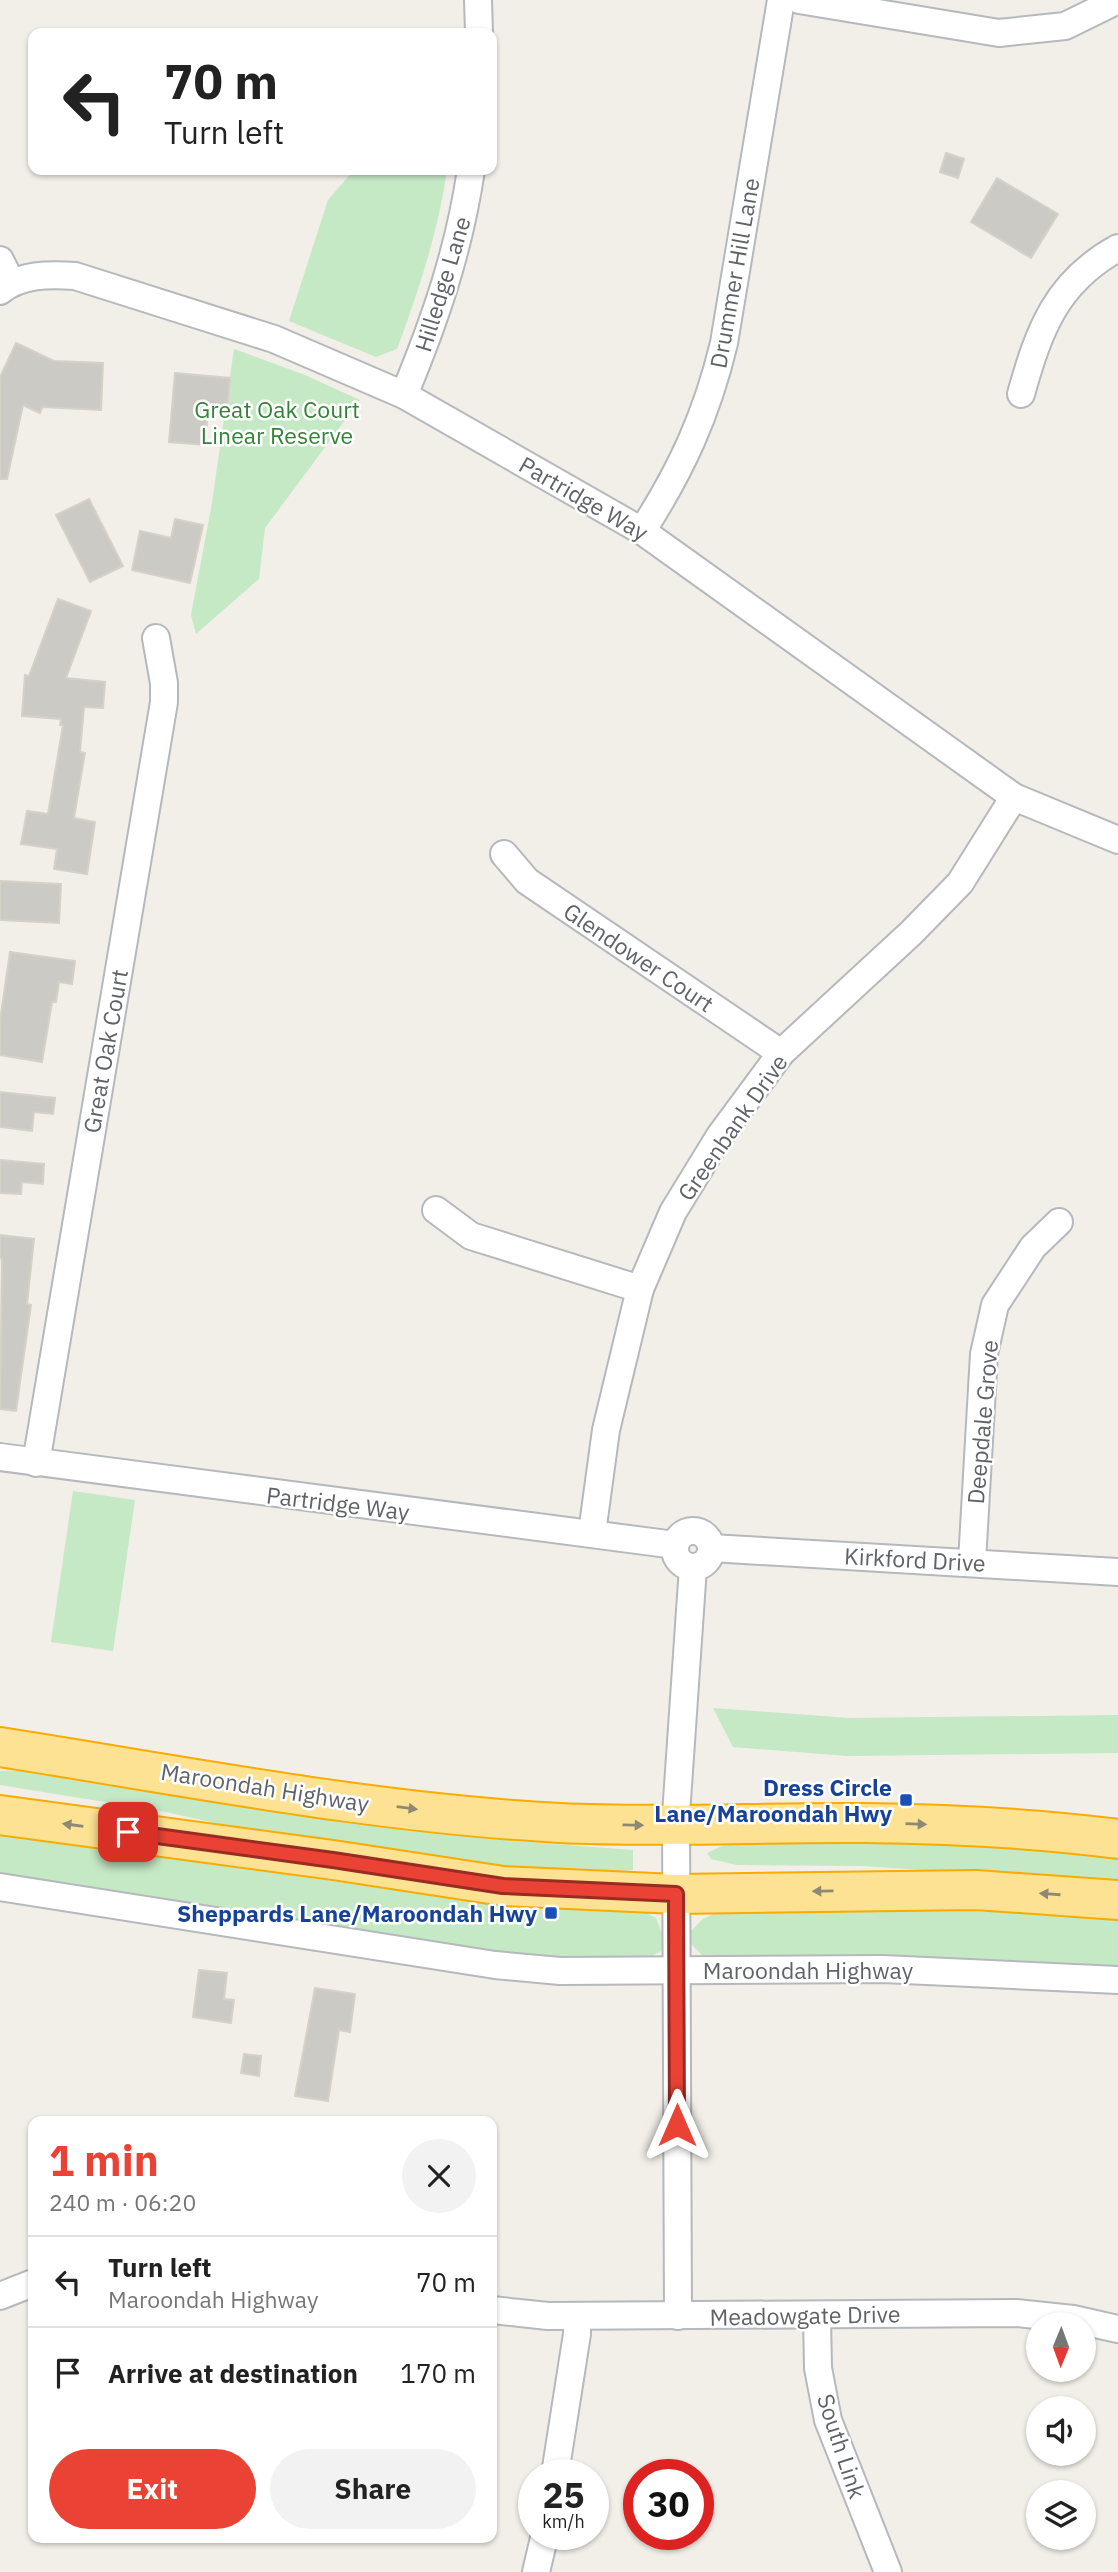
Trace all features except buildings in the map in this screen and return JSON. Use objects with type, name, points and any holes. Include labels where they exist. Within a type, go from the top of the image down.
[{"type":"highway","name":"Maroondah Highway","points":[[0,1747],[351,1801],[472,1816],[570,1823],[676,1826],[862,1823],[983,1826],[1118,1839]]},
{"type":"highway","points":[[0,1815],[503,1886],[676,1894],[976,1890],[1118,1900]]},
{"type":"street","points":[[478,0],[479,28]]},
{"type":"street","name":"Drummer Hill Lane","points":[[642,531],[692,446],[716,377],[726,332],[781,0]]},
{"type":"street","points":[[799,0],[999,33],[1065,26],[1118,0]]},
{"type":"street","name":"Hilledge Lane","points":[[404,395],[450,272],[464,218],[470,175]]},
{"type":"street","points":[[1021,394],[1042,327],[1049,316],[1072,282],[1101,257],[1118,248]]},
{"type":"street","name":"Partridge Way","points":[[4,278],[48,274],[75,276],[274,339],[404,395],[642,531],[1014,797],[1118,840]]},
{"type":"street","name":"Great Oak Court","points":[[36,1463],[164,702],[164,683],[156,638]]},
{"type":"street","name":"Greenbank Drive","points":[[592,1533],[606,1430],[640,1289],[673,1212],[719,1137],[781,1053],[911,933],[960,883],[1014,797]]},
{"type":"street","name":"Glendower Court","points":[[504,854],[527,880],[781,1053]]},
{"type":"street","points":[[436,1210],[471,1236],[640,1289]]},
{"type":"street","name":"Deepdale Grove","points":[[972,1562],[984,1353],[995,1304],[1033,1247],[1059,1222]]},
{"type":"street","name":"Partridge Way","points":[[0,1457],[676,1545]]},
{"type":"street","points":[[686,1532],[697,1532],[707,1537],[711,1548],[704,1564],[693,1567],[679,1560],[676,1545],[686,1532]]},
{"type":"street","name":"Kirkford Drive","points":[[711,1548],[1118,1572]]},
{"type":"street","points":[[678,2316],[676,1826],[693,1567]]},
{"type":"street","name":"Maroondah Highway","points":[[0,1887],[495,1965],[560,1971],[883,1969],[1118,1980]]},
{"type":"street","points":[[0,2296],[28,2285]]},
{"type":"street","name":"Meadowgate Drive","points":[[497,2311],[548,2316],[1016,2313],[1073,2319],[1118,2329]]},
{"type":"street","points":[[557,2459],[577,2334],[577,2316]]},
{"type":"street","name":"South Link","points":[[817,2316],[818,2368],[828,2420],[888,2572]]},
{"type":"street","points":[[536,2572],[541,2550]]},
{"type":"green space","points":[[350,175],[446,175],[427,261],[397,349],[376,357],[289,321],[328,200]]},
{"type":"green space","name":"Great Oak Court Linear Reserve","points":[[234,349],[305,375],[360,400],[265,528],[259,579],[196,634],[191,615],[212,503]]},
{"type":"green space","points":[[73,1491],[135,1500],[113,1651],[51,1642]]},
{"type":"green space","points":[[713,1708],[849,1718],[1118,1715],[1118,1753],[847,1756],[733,1747]]},
{"type":"green space","points":[[0,1771],[78,1773],[514,1841],[633,1850],[633,1870],[516,1870],[246,1830],[166,1812],[0,1785]]},
{"type":"green space","points":[[0,1832],[379,1888],[531,1906],[642,1910],[656,1918],[664,1939],[661,1951],[646,1960],[536,1960],[0,1876]]},
{"type":"green space","points":[[787,1836],[1118,1850],[1118,1883],[862,1866],[737,1865],[711,1859],[707,1853],[722,1846]]},
{"type":"green space","points":[[952,1906],[1118,1917],[1118,1970],[717,1959],[702,1955],[691,1944],[691,1931],[703,1919],[720,1911]]},
{"type":"place","name":"Dress Circle Lane/Maroondah Hwy","points":[[906,1800]]},
{"type":"place","name":"Sheppards Lane/Maroondah Hwy","points":[[551,1913]]},
{"type":"route","points":[[128,1832],[503,1886],[584,1892],[676,1894],[677,2125]]}]
